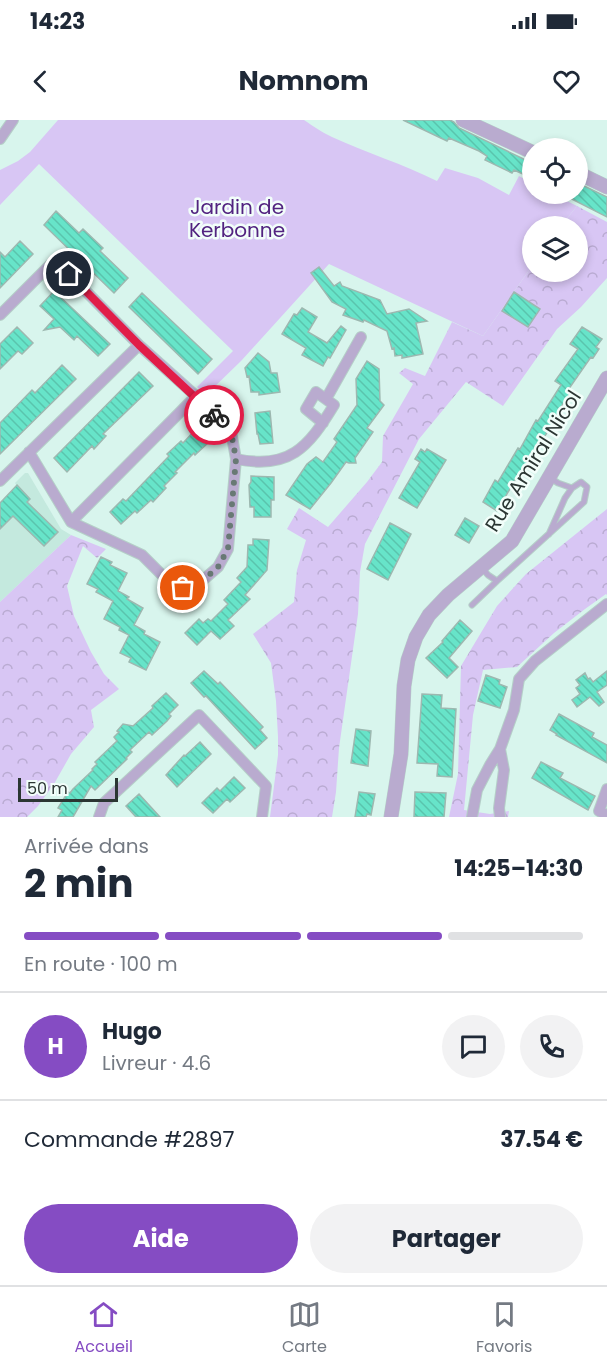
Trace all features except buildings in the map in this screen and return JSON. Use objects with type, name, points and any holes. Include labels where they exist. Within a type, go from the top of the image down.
[{"type":"street","points":[[0,139],[13,120]]},
{"type":"street","points":[[463,120],[522,147]]},
{"type":"street","points":[[588,178],[607,187]]},
{"type":"street","points":[[0,315],[55,260],[139,345],[196,396],[231,432],[236,459],[228,549],[218,567],[195,587],[183,588],[170,583],[142,555],[71,522],[29,452]]},
{"type":"street","points":[[326,399],[361,337]]},
{"type":"street","points":[[0,481],[139,345]]},
{"type":"street","name":"Rue Amiral Nicol","points":[[391,817],[400,754],[404,686],[408,660],[416,637],[429,615],[448,595],[512,541],[607,378]]},
{"type":"street","points":[[236,459],[253,462],[285,459],[308,443],[323,423],[334,405],[316,392],[306,409],[323,423]]},
{"type":"street","points":[[71,522],[196,396]]},
{"type":"street","points":[[472,817],[477,790],[500,749],[514,710],[519,679],[535,661],[607,604]]},
{"type":"street","points":[[99,817],[104,803],[199,715],[266,786],[262,817]]},
{"type":"street","points":[[500,749],[504,770],[500,817]]},
{"type":"street","points":[[601,814],[607,789]]},
{"type":"lane","points":[[549,477],[573,488]]},
{"type":"lane","points":[[472,605],[548,537],[585,502],[587,487],[581,482],[565,498],[548,537]]},
{"type":"lane","points":[[481,567],[497,581]]},
{"type":"shaded area","points":[[25,473],[28,473],[61,529],[71,535],[0,602],[0,503],[17,486],[15,483]]},
{"type":"green space","name":"Jardin de Kerbonne","points":[[58,120],[304,120],[332,137],[437,181],[445,168],[478,178],[509,195],[519,176],[522,178],[522,204],[573,204],[577,206],[569,216],[522,216],[522,280],[483,336],[329,264],[241,361],[206,395],[197,387],[233,351],[39,164],[0,205],[0,170],[30,152]]},
{"type":"green space","points":[[577,206],[607,222],[607,278],[557,329],[503,406],[466,382],[419,439],[365,544],[332,817],[270,817],[278,755],[276,701],[271,663],[253,634],[294,602],[297,570],[306,540],[287,529],[299,508],[328,527],[367,482],[382,462],[383,436],[413,384],[399,373],[405,368],[425,376],[452,322],[483,336],[522,280],[588,282],[588,216],[569,216]]},
{"type":"green space","points":[[607,509],[607,595],[554,633],[517,667],[483,670],[473,715],[464,810],[490,814],[509,811],[508,817],[449,817],[458,774],[461,666],[497,606],[526,574]]},
{"type":"green space","points":[[71,535],[106,549],[97,558],[83,546],[67,586],[74,616],[91,652],[104,674],[119,689],[91,710],[94,727],[71,754],[38,806],[27,817],[0,817],[0,602]]},
{"type":"way so far","points":[[183,588],[195,587],[218,567],[228,549],[236,459],[231,432],[214,415]]},
{"type":"route","points":[[69,274],[139,345],[214,415]]}]
